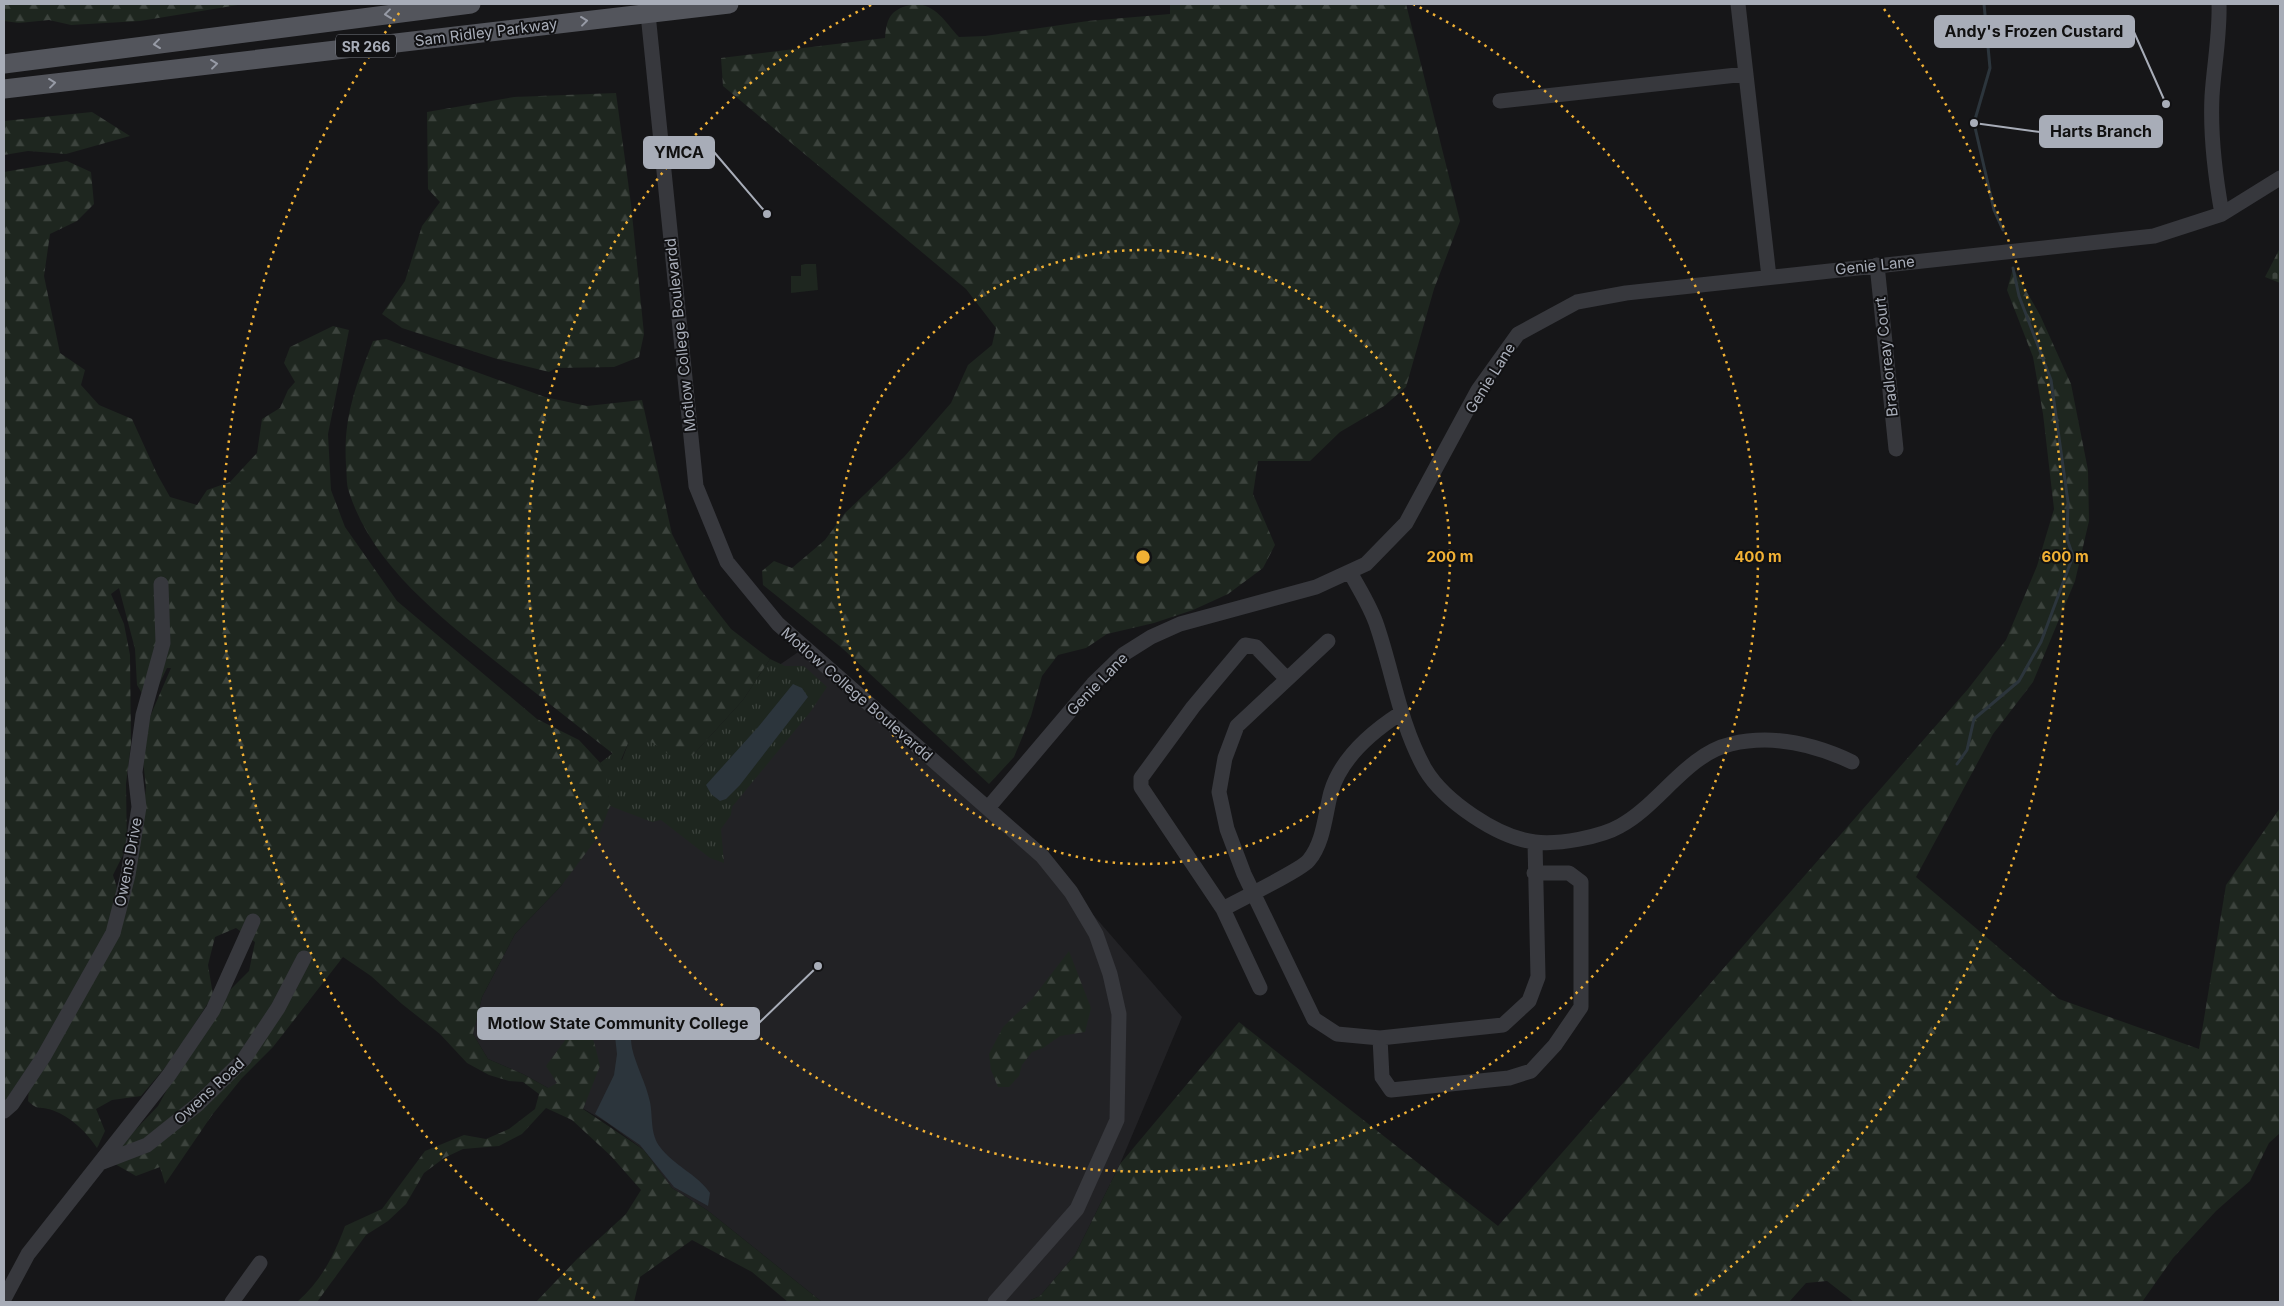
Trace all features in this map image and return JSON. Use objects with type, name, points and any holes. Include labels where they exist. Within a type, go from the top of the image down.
[{"type":"main road","name":"Sam Ridley Parkway","points":[[4,64],[471,4]]},
{"type":"main road","name":"Sam Ridley Parkway","points":[[4,89],[648,8],[729,4]]},
{"type":"street","points":[[1738,4],[1769,276]]},
{"type":"street","points":[[2219,4],[2220,24],[2212,96],[2214,169],[2222,214]]},
{"type":"street","name":"Motlow College Boulevardd","points":[[648,8],[696,486],[727,562],[778,624],[1042,856],[1071,892],[1096,934],[1110,974],[1119,1014],[1117,1120],[1078,1210],[995,1302]]},
{"type":"street","points":[[1500,101],[1746,74]]},
{"type":"street","name":"Genie Lane","points":[[988,808],[1093,684],[1124,654],[1151,637],[1180,624],[1316,587],[1366,564],[1406,523],[1478,390],[1518,334],[1577,302],[1626,293],[1769,276],[2154,236],[2222,214],[2280,178]]},
{"type":"street","name":"Bradloreay Court","points":[[1877,265],[1896,449]]},
{"type":"street","points":[[1350,572],[1376,624],[1401,713],[1426,769],[1450,798],[1472,816],[1504,832],[1535,842],[1577,840],[1619,827],[1651,804],[1673,781],[1706,756],[1730,744],[1775,738],[1830,752],[1852,762]]},
{"type":"street","name":"Owens Drive","points":[[4,1111],[12,1104],[44,1056],[114,933],[128,876],[139,806],[135,772],[142,714],[163,643],[161,584]]},
{"type":"street","points":[[1328,641],[1237,726],[1225,758],[1219,792],[1227,829],[1253,892],[1314,1019],[1337,1034],[1380,1038],[1503,1025],[1528,1001],[1538,977],[1534,873],[1535,842]]},
{"type":"street","points":[[1260,988],[1223,909],[1141,787],[1141,778],[1193,707],[1245,645],[1256,647],[1287,679]]},
{"type":"street","points":[[1223,909],[1308,862],[1318,846],[1332,789],[1349,760],[1376,729],[1401,713]]},
{"type":"street","points":[[1380,1038],[1382,1076],[1391,1090],[1509,1078],[1531,1072],[1555,1045],[1581,1007],[1581,882],[1569,873],[1534,873]]},
{"type":"street","points":[[4,1299],[28,1254],[169,1076],[213,1010],[253,921]]},
{"type":"street","name":"Owens Road","points":[[98,1164],[147,1145],[197,1105],[244,1059],[278,1008],[304,958]]},
{"type":"street","points":[[232,1302],[260,1263]]},
{"type":"shaded area","points":[[804,648],[1042,856],[1182,1017],[1120,1164],[1075,1255],[1040,1296],[1026,1302],[822,1302],[707,1210],[672,1188],[644,1150],[606,1122],[548,1088],[523,1074],[488,1059],[473,1034],[482,997],[515,934],[561,886],[610,806],[672,778],[772,670]]},
{"type":"shaded area","points":[[793,684],[802,688],[808,697],[740,785],[726,799],[720,801],[711,794],[706,785],[759,726]]},
{"type":"shaded area","points":[[621,1014],[627,1014],[629,1018],[632,1048],[648,1095],[653,1131],[657,1142],[671,1159],[705,1186],[710,1193],[708,1206],[674,1187],[640,1145],[595,1114],[614,1075],[617,1054],[613,1019]]},
{"type":"green space","points":[[4,4],[244,4],[140,21],[71,25],[49,20],[19,23],[4,21]]},
{"type":"green space","points":[[914,4],[934,10],[959,37],[985,36],[1088,21],[1170,14],[1170,4],[1406,4],[1460,221],[1434,289],[1406,387],[1384,406],[1340,432],[1310,461],[1258,461],[1253,494],[1275,545],[1263,568],[1228,594],[1193,610],[1154,623],[1107,634],[1086,648],[1058,655],[1042,676],[1031,716],[1014,757],[989,784],[842,648],[763,585],[762,571],[774,561],[792,568],[825,540],[845,513],[904,457],[951,403],[968,365],[992,345],[996,328],[966,289],[723,86],[721,58],[885,38],[887,24],[895,11]]},
{"type":"green space","points":[[616,93],[631,204],[644,334],[639,357],[614,367],[556,368],[549,372],[497,359],[402,328],[382,314],[405,281],[422,226],[440,202],[428,189],[427,112],[514,97]]},
{"type":"green space","points":[[92,112],[130,136],[66,154],[28,151],[4,155],[4,121]]},
{"type":"green space","points":[[67,161],[91,172],[94,204],[77,221],[50,234],[44,276],[60,353],[85,370],[81,385],[99,405],[132,419],[157,474],[170,497],[197,505],[207,490],[230,482],[257,453],[262,419],[280,408],[288,390],[295,382],[284,363],[290,347],[333,326],[349,330],[328,434],[331,490],[345,527],[397,601],[537,719],[579,740],[605,768],[610,806],[598,837],[561,886],[515,934],[482,997],[473,1034],[488,1059],[523,1074],[548,1088],[557,1083],[546,1066],[572,1031],[585,1023],[594,1042],[600,1066],[583,1109],[644,1150],[672,1188],[707,1210],[822,1302],[788,1302],[752,1272],[692,1240],[640,1277],[634,1302],[536,1302],[578,1258],[626,1214],[641,1190],[611,1156],[572,1120],[546,1108],[522,1134],[499,1146],[463,1149],[444,1158],[424,1173],[406,1204],[388,1221],[366,1235],[317,1302],[297,1302],[320,1277],[336,1248],[345,1226],[382,1209],[425,1151],[464,1135],[486,1139],[509,1129],[535,1109],[539,1094],[523,1082],[509,1081],[489,1075],[467,1063],[440,1034],[371,976],[343,957],[273,1047],[242,1078],[212,1115],[165,1184],[160,1167],[136,1176],[115,1164],[119,1147],[158,1106],[180,1066],[228,992],[249,971],[255,942],[236,928],[215,937],[208,965],[213,995],[173,1058],[141,1096],[112,1100],[96,1109],[105,1131],[97,1148],[88,1136],[72,1121],[59,1113],[37,1107],[28,1101],[29,1086],[88,992],[116,932],[124,873],[135,853],[143,813],[146,787],[142,752],[149,719],[171,668],[167,668],[149,705],[137,685],[135,649],[119,588],[111,594],[124,624],[130,655],[131,743],[126,784],[127,847],[113,875],[117,888],[108,934],[33,1065],[4,1106],[4,172]]},
{"type":"green space","points":[[2280,248],[2280,283],[2265,277]]},
{"type":"green space","points":[[816,264],[818,290],[791,293],[791,276],[801,276],[801,265]]},
{"type":"green space","points":[[2013,268],[2040,315],[2071,384],[2088,470],[2089,521],[2075,581],[2033,682],[1993,734],[1916,877],[2059,999],[2199,1049],[2226,885],[2280,808],[2280,1133],[2269,1143],[2250,1181],[2216,1211],[2173,1258],[2142,1302],[1854,1302],[1827,1281],[1806,1283],[1789,1302],[1026,1302],[1040,1296],[1075,1255],[1120,1164],[1239,1022],[1498,1226],[1968,689],[2006,640],[2037,566],[2054,509],[2043,414],[2033,357],[2007,290]]},
{"type":"green space","points":[[386,339],[545,397],[587,406],[642,400],[672,534],[699,588],[731,629],[770,659],[743,700],[693,755],[674,758],[650,741],[629,741],[621,760],[441,617],[396,572],[377,547],[361,521],[349,492],[346,448],[349,416],[361,372],[373,341]]},
{"type":"green space","points":[[770,659],[785,666],[804,666],[827,687],[811,711],[732,807],[731,815],[721,829],[724,863],[710,858],[661,820],[652,822],[610,806],[603,766],[600,763],[613,753],[622,760],[629,741],[650,741],[693,755],[743,700]]},
{"type":"green space","points":[[1069,951],[1091,1008],[1085,1032],[1060,1036],[1043,1048],[1032,1052],[1022,1065],[1019,1076],[1009,1087],[998,1087],[991,1070],[989,1054],[1003,1027],[1032,999]]},
{"type":"waterway","points":[[1984,4],[1990,68],[1974,123],[1994,210],[2003,230]]},
{"type":"waterway","points":[[1957,764],[1967,750],[1974,719],[2019,681],[2041,642],[2073,556],[2067,539],[2068,502],[2051,380],[2019,296],[2013,268]]},
{"type":"place","name":"Andy's Frozen Custard","points":[[2166,104]]},
{"type":"place","name":"Harts Branch","points":[[1974,123]]},
{"type":"place","name":"YMCA","points":[[767,214]]},
{"type":"place","name":"Motlow State Community College","points":[[818,966]]}]
